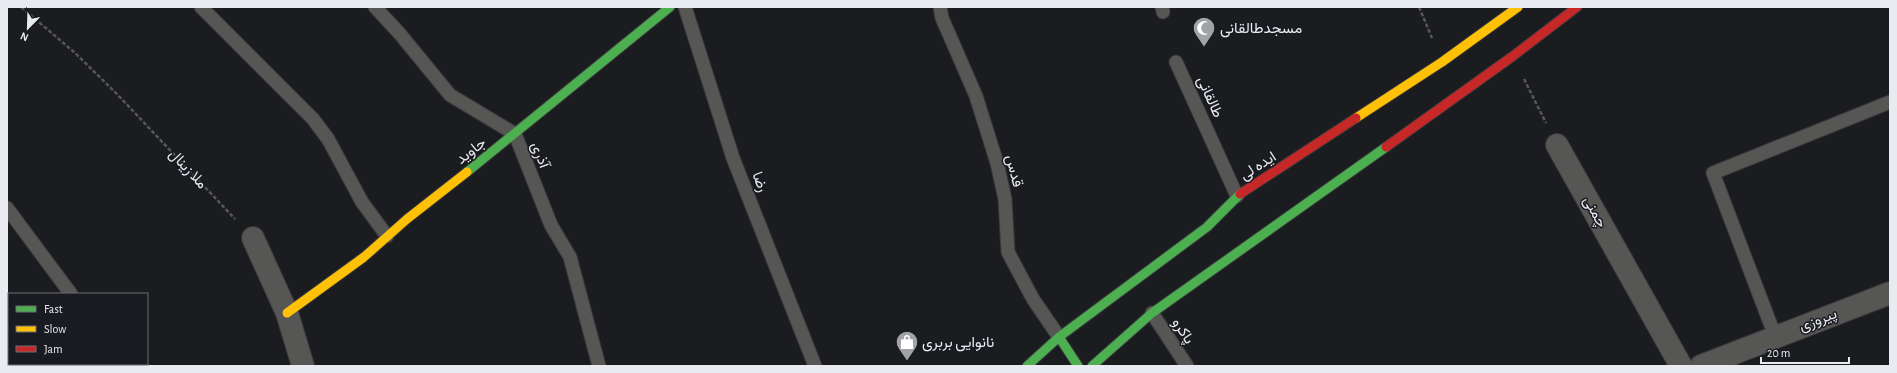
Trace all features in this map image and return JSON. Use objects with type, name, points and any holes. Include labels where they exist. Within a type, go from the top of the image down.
[{"type":"main road","name":"جاوید","points":[[288,313],[364,257],[387,236],[515,134],[670,7]]},
{"type":"main road","name":"ایده لى","points":[[1028,366],[1059,337],[1207,227],[1237,196],[1442,62],[1518,7]]},
{"type":"main road","points":[[1092,366],[1152,313],[1513,56],[1577,7]]},
{"type":"main road","points":[[1059,337],[1078,366]]},
{"type":"street","name":"چمنی","points":[[1557,145],[1681,366]]},
{"type":"street","points":[[254,238],[288,313],[303,366]]},
{"type":"street","name":"پیروزی","points":[[1701,366],[1775,336],[1890,293]]},
{"type":"lane","points":[[201,7],[313,119],[328,139],[362,202],[387,236]]},
{"type":"lane","name":"آذری","points":[[375,7],[400,34],[450,95],[515,134],[551,225],[570,257],[599,366]]},
{"type":"lane","name":"رضا","points":[[685,7],[733,158],[815,366]]},
{"type":"lane","name":"قدس","points":[[940,7],[942,18],[976,96],[997,163],[1005,200],[1008,252],[1033,299],[1059,337]]},
{"type":"lane","name":"طالقانی","points":[[1176,62],[1237,196]]},
{"type":"lane","points":[[1775,336],[1712,174],[1890,102]]},
{"type":"lane","points":[[7,208],[70,293]]},
{"type":"lane","name":"پاکرو","points":[[1152,313],[1187,366]]},
{"type":"path","name":"ملا زینال","points":[[21,7],[74,52],[116,93],[254,238]]},
{"type":"path","points":[[1419,7],[1442,62]]},
{"type":"path","points":[[1513,56],[1557,145]]},
{"type":"traffic: fast","points":[[467,172],[670,7]]},
{"type":"traffic: fast","points":[[1092,366],[1152,313],[1386,147]]},
{"type":"traffic: fast","points":[[1027,366],[1059,337],[1207,227],[1240,194]]},
{"type":"traffic: fast","points":[[1059,337],[1078,366]]},
{"type":"traffic: slow","points":[[1356,118],[1442,62],[1518,7]]},
{"type":"traffic: slow","points":[[287,313],[364,257],[407,219],[467,172]]},
{"type":"traffic: jam","points":[[1386,147],[1513,56],[1577,7]]},
{"type":"traffic: jam","points":[[1240,194],[1356,118]]},
{"type":"place","name":"مسجدطالقانی","points":[[1204,48]]},
{"type":"place","name":"نانوایی بربری","points":[[907,362]]}]
